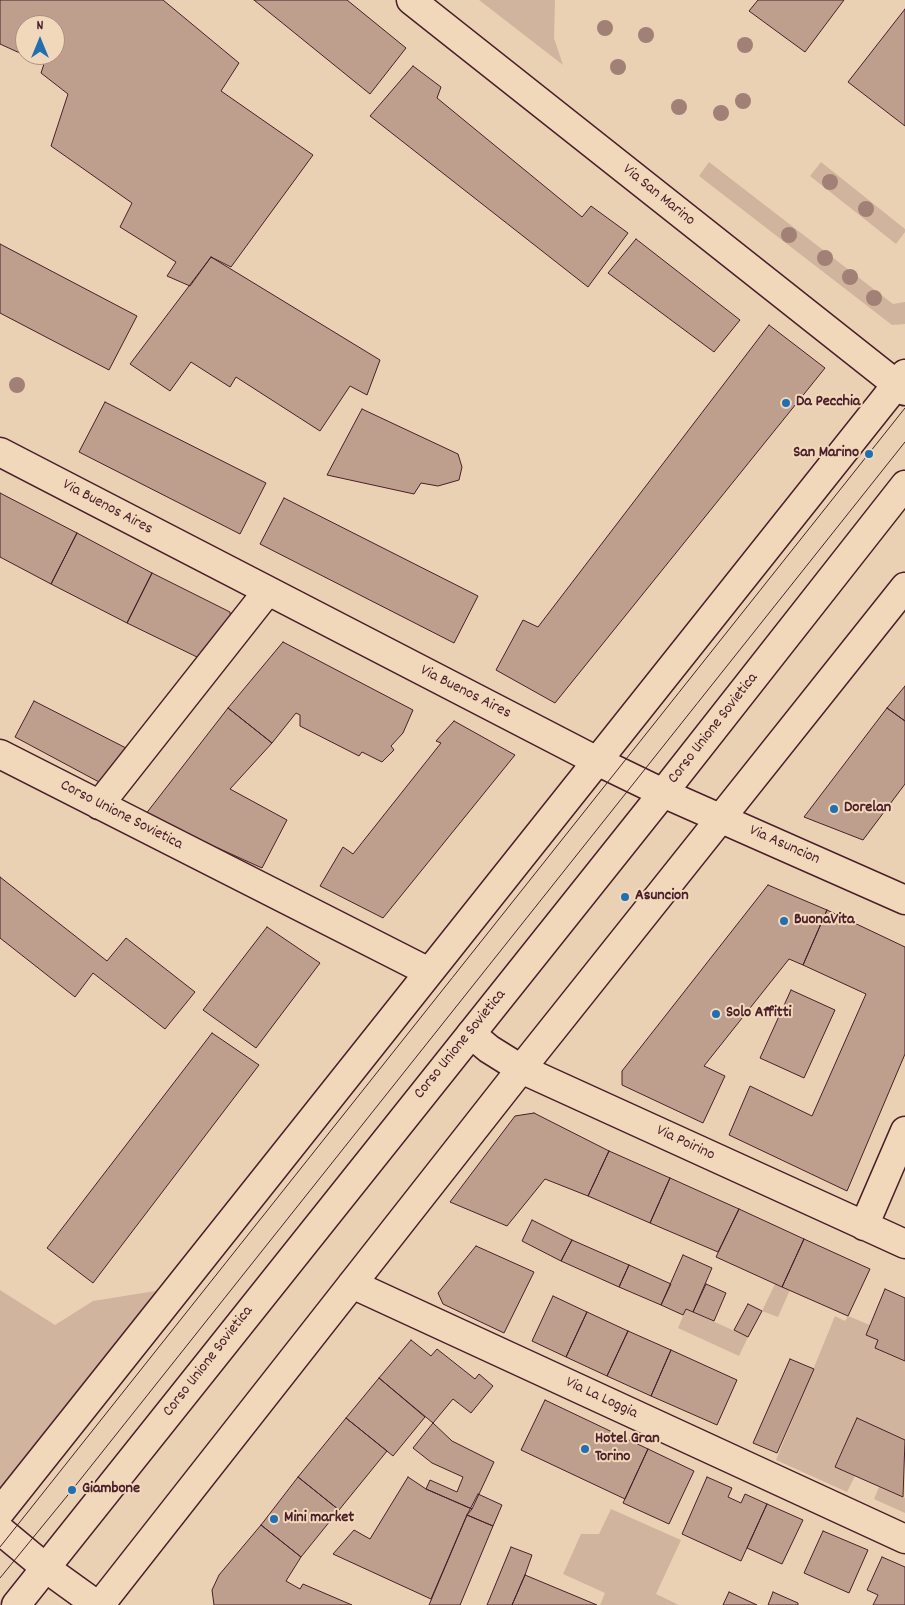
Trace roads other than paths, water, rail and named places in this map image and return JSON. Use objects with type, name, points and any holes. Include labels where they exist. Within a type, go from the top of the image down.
[{"type":"street","name":"Via San Marino","points":[[411,0],[902,383]]},
{"type":"street","points":[[0,1512],[596,761],[902,383]]},
{"type":"street","name":"Via Buenos Aires","points":[[0,452],[267,592],[596,761],[663,793]]},
{"type":"street","name":"Corso Unione Sovietica","points":[[16,1605],[663,793],[905,485]]},
{"type":"street","points":[[0,1530],[47,1568],[98,1605],[905,587]]},
{"type":"street","points":[[99,805],[267,592]]},
{"type":"street","name":"Corso Unione Sovietica","points":[[0,754],[429,972]]},
{"type":"street","name":"Via Asuncion","points":[[663,793],[905,900]]},
{"type":"street","name":"Via Poirino","points":[[471,1034],[521,1069],[905,1244]]},
{"type":"street","points":[[864,1226],[905,1131]]},
{"type":"street","name":"Via La Loggia","points":[[352,1284],[905,1539]]},
{"type":"street","points":[[0,1598],[9,1605]]},
{"type":"tram line","points":[[0,1547],[905,408]]},
{"type":"tram line","points":[[0,1578],[905,442]]},
{"type":"place","name":"Da Pecchia","points":[[786,403]]},
{"type":"place","name":"San Marino","points":[[869,454]]},
{"type":"place","name":"Dorelan","points":[[834,809]]},
{"type":"place","name":"Asuncion","points":[[625,897]]},
{"type":"place","name":"BuonaVita","points":[[784,921]]},
{"type":"place","name":"Solo Affitti","points":[[716,1014]]},
{"type":"place","name":"Hotel Gran Torino","points":[[585,1449]]},
{"type":"place","name":"Giambone","points":[[72,1490]]},
{"type":"place","name":"Mini market","points":[[274,1519]]}]
